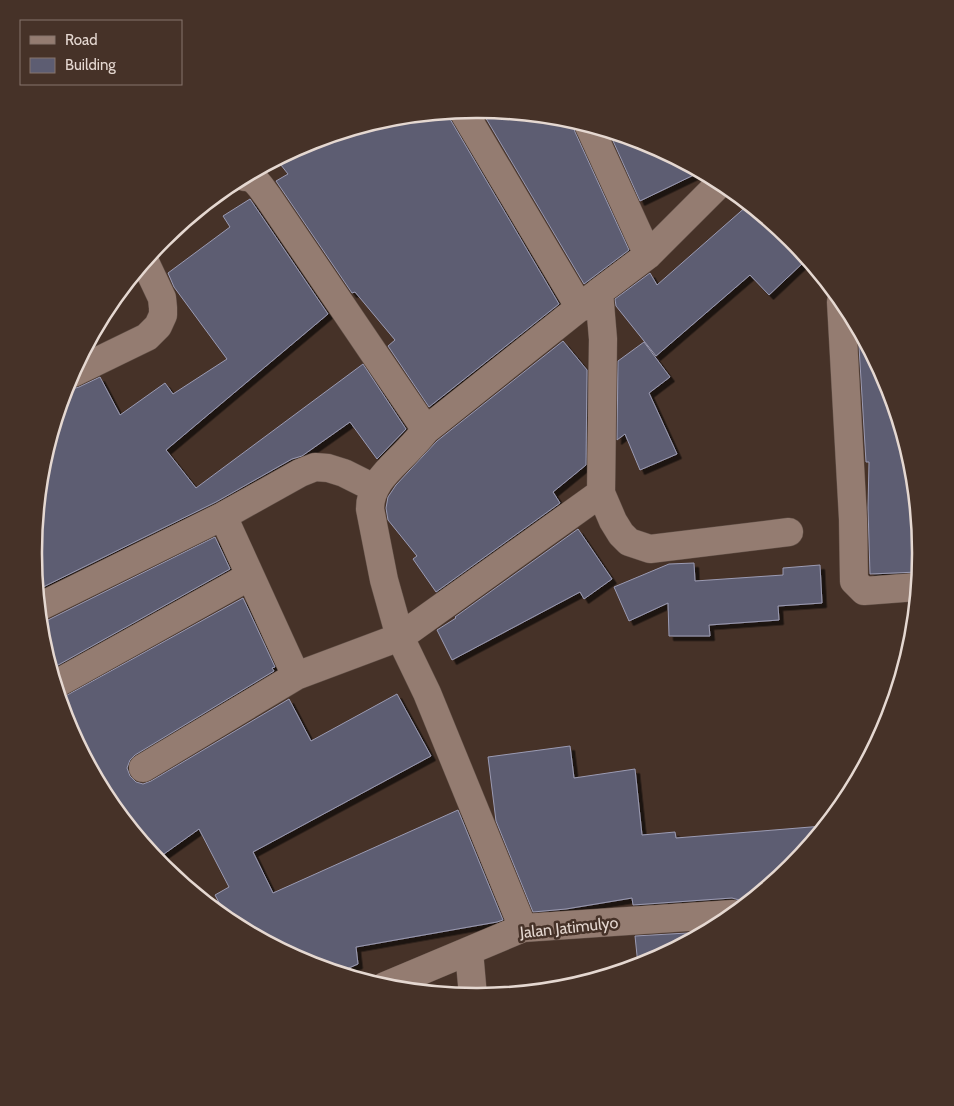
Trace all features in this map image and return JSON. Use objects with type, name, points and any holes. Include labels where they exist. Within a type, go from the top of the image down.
[{"type":"street","points":[[468,118],[589,300],[603,339],[601,493],[613,522],[621,534],[629,542],[650,549],[788,532]]},
{"type":"street","points":[[593,134],[648,255]]},
{"type":"street","points":[[255,180],[426,430]]},
{"type":"street","points":[[523,928],[427,693],[400,637],[384,580],[370,509],[370,499],[374,488],[389,468],[410,449],[426,430],[648,255],[714,189]]},
{"type":"street","points":[[84,368],[147,338],[158,326],[164,308],[162,298],[148,269]]},
{"type":"street","points":[[842,318],[854,519],[854,581],[864,591],[910,588]]},
{"type":"street","points":[[45,604],[223,516],[300,473],[316,467],[328,468],[344,473],[374,488]]},
{"type":"street","points":[[143,768],[296,676],[400,637],[601,493]]},
{"type":"street","points":[[223,516],[296,676]]},
{"type":"street","points":[[62,681],[250,576]]},
{"type":"street","name":"Jalan Jatimulyo","points":[[399,980],[523,928],[716,915]]},
{"type":"street","points":[[469,951],[473,988]]},
{"type":"building","points":[[486,118],[534,122],[574,130],[629,250],[584,284]]},
{"type":"building","points":[[450,119],[559,304],[429,407],[388,346],[395,340],[355,292],[352,293],[276,181],[288,174],[281,165],[337,142],[392,127]]},
{"type":"building","points":[[613,141],[669,163],[692,176],[640,201]]},
{"type":"building","points":[[250,199],[328,314],[166,450],[196,488],[363,364],[406,429],[377,459],[350,422],[302,456],[292,459],[216,502],[44,587],[42,553],[46,496],[57,441],[76,388],[100,377],[120,415],[165,383],[173,394],[227,359],[174,287],[168,273],[230,227],[223,216]]},
{"type":"building","points":[[743,209],[801,264],[769,295],[750,275],[656,356],[616,306],[615,299],[650,273],[657,285]]},
{"type":"building","points":[[563,341],[587,370],[586,465],[553,492],[560,503],[436,592],[413,559],[417,556],[388,520],[386,508],[388,497],[396,485],[437,441]]},
{"type":"building","points":[[644,342],[670,377],[649,393],[677,454],[640,470],[625,434],[617,440],[618,361]]},
{"type":"building","points":[[859,347],[878,387],[897,441],[908,496],[911,525],[911,572],[870,574],[869,462],[866,462]]},
{"type":"building","points":[[578,529],[612,579],[584,599],[580,592],[452,660],[437,630]]},
{"type":"building","points":[[215,537],[230,569],[57,666],[48,620]]},
{"type":"building","points":[[694,563],[695,581],[783,575],[783,568],[820,565],[822,603],[778,606],[779,620],[709,625],[710,636],[669,636],[668,603],[629,621],[614,587],[669,564]]},
{"type":"building","points":[[243,598],[275,667],[272,668],[274,671],[135,755],[130,760],[127,768],[130,776],[136,782],[143,784],[151,781],[289,699],[311,741],[397,694],[431,756],[253,852],[273,893],[458,810],[503,920],[356,947],[358,964],[349,968],[285,943],[219,903],[215,895],[229,887],[199,829],[164,854],[150,839],[132,818],[101,770],[87,745],[67,695]]},
{"type":"building","points":[[570,746],[574,778],[635,769],[642,835],[675,832],[676,838],[815,827],[784,860],[739,900],[732,898],[633,905],[632,898],[566,909],[533,912],[496,821],[488,757]]},
{"type":"building","points":[[687,933],[637,956],[635,936]]}]
